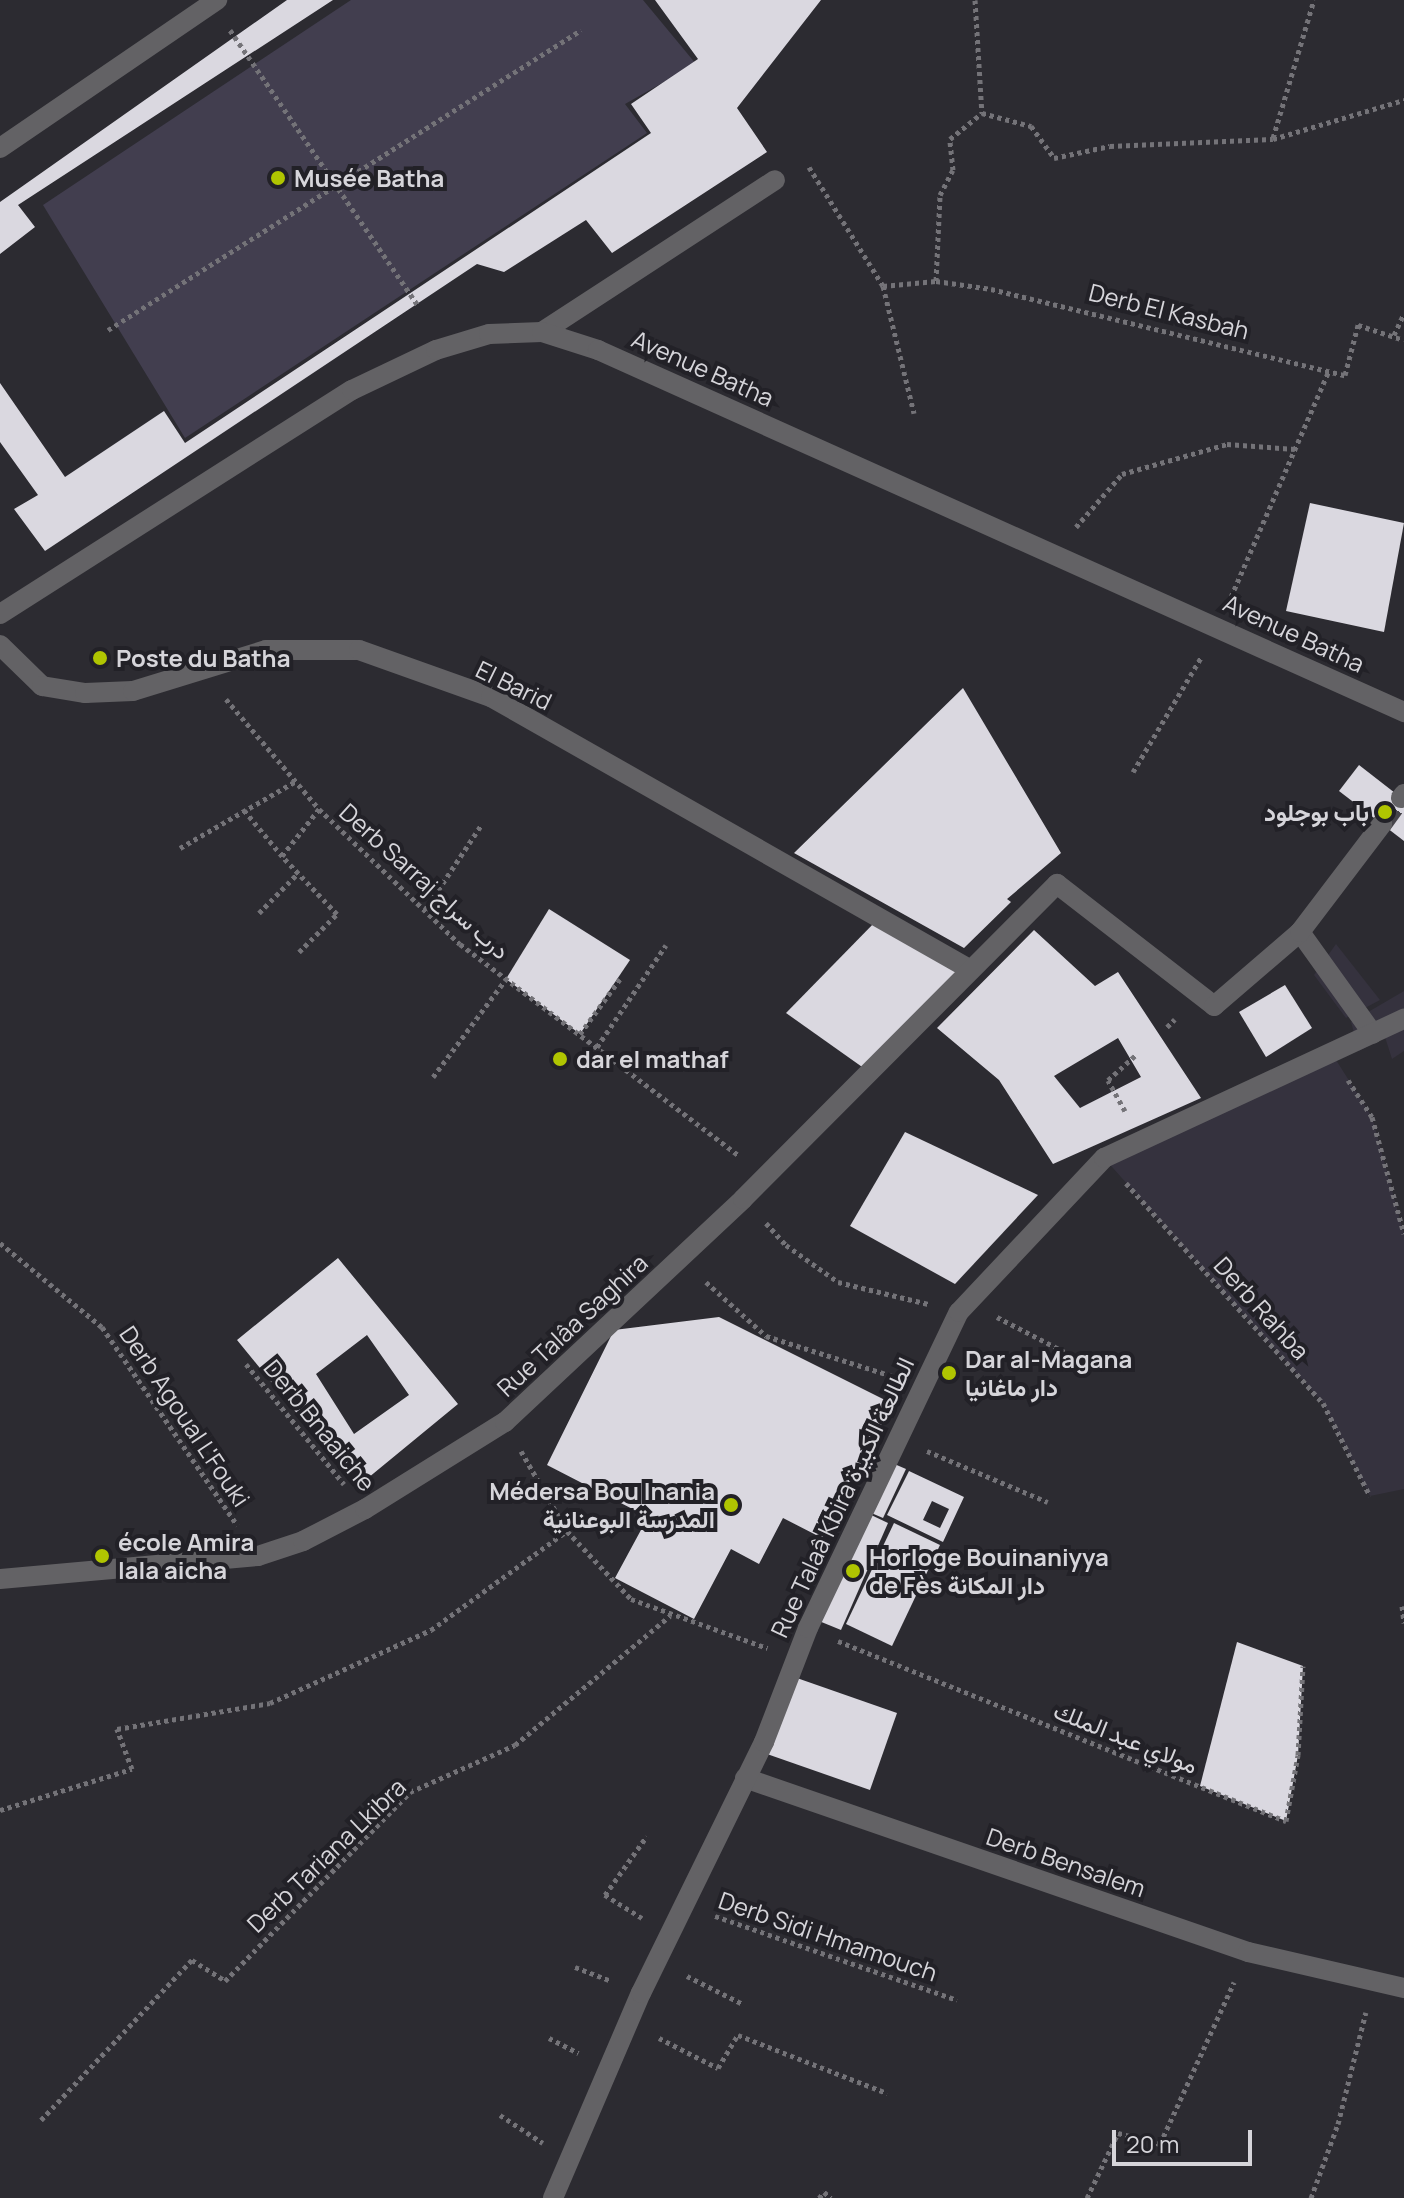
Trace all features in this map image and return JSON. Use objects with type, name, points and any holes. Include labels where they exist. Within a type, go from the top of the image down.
[{"type":"street","points":[[0,148],[214,2]]},
{"type":"street","points":[[542,332],[775,180]]},
{"type":"street","name":"Avenue Batha","points":[[0,614],[352,390],[436,350],[489,334],[542,332],[598,350],[1404,712]]},
{"type":"street","name":"El Barid","points":[[0,645],[42,686],[85,693],[133,691],[266,650],[359,650],[491,697],[971,970]]},
{"type":"street","points":[[1373,1034],[1300,932],[1382,824]]},
{"type":"street","name":"Rue Talâa Saghira","points":[[0,1579],[258,1556],[303,1541],[365,1509],[505,1422],[681,1260],[1057,884],[1214,1006],[1300,932]]},
{"type":"street","name":"Rue Talaâ Kbira الطالعة الكبيرة","points":[[553,2198],[657,1962],[687,1906],[745,1778],[808,1628],[921,1386],[963,1307],[1104,1158],[1404,1019]]},
{"type":"street","name":"Derb Bensalem","points":[[745,1778],[1248,1952],[1374,1984],[1404,1988]]},
{"type":"path","points":[[975,0],[982,113]]},
{"type":"path","points":[[1273,139],[1314,0]]},
{"type":"path","points":[[214,2],[332,184],[417,304]]},
{"type":"path","points":[[108,330],[332,184],[581,30]]},
{"type":"path","points":[[982,113],[1031,126],[1054,158],[1110,146],[1273,139],[1404,100]]},
{"type":"path","points":[[936,281],[940,195],[953,170],[950,139],[982,113]]},
{"type":"path","points":[[805,161],[883,286],[914,413]]},
{"type":"path","name":"Derb El Kasbah","points":[[883,286],[936,281],[1160,326],[1329,370]]},
{"type":"path","points":[[1394,335],[1404,314]]},
{"type":"path","points":[[1133,772],[1219,627],[1329,370],[1345,375],[1358,325],[1404,340]]},
{"type":"path","points":[[1055,553],[1122,474],[1227,444],[1295,449]]},
{"type":"path","name":"Derb Sarraj درب سراج","points":[[202,670],[319,809],[425,910],[506,979],[765,1176]]},
{"type":"path","points":[[180,848],[296,781]]},
{"type":"path","points":[[282,856],[319,809]]},
{"type":"path","points":[[244,810],[337,914],[299,952]]},
{"type":"path","points":[[425,910],[482,824]]},
{"type":"path","points":[[259,913],[298,873]]},
{"type":"path","points":[[597,1047],[666,945]]},
{"type":"path","points":[[433,1077],[506,979]]},
{"type":"path","points":[[580,1034],[620,979]]},
{"type":"path","points":[[1331,1052],[1372,1117],[1404,1234]]},
{"type":"path","points":[[1125,1111],[1108,1080],[1137,1054]]},
{"type":"path","name":"Derb Rahba","points":[[1104,1158],[1323,1403],[1370,1496]]},
{"type":"path","points":[[743,1199],[786,1245],[838,1282],[963,1307],[1090,1365]]},
{"type":"path","name":"Derb Agoual L'Fouki","points":[[0,1243],[102,1327],[258,1556]]},
{"type":"path","points":[[681,1260],[766,1336],[921,1386]]},
{"type":"path","name":"Derb Bnaaiche","points":[[246,1364],[365,1509]]},
{"type":"path","points":[[505,1422],[567,1531],[631,1599],[670,1616],[796,1658]]},
{"type":"path","points":[[898,1438],[1048,1502]]},
{"type":"path","points":[[0,1810],[132,1769],[117,1729],[270,1703],[431,1630],[567,1531]]},
{"type":"path","points":[[1402,1606],[1404,1623]]},
{"type":"path","name":"Derb Tariana Lkibra","points":[[41,2120],[192,1960],[225,1981],[410,1792],[515,1745],[670,1616]]},
{"type":"path","name":"مولاي عبد الملك","points":[[808,1628],[1286,1821],[1298,1755],[1303,1666]]},
{"type":"path","points":[[647,1836],[605,1895],[670,1935]]},
{"type":"path","name":"Derb Sidi Hmamouch","points":[[687,1906],[957,2000]]},
{"type":"path","points":[[1087,2198],[1118,2133],[1160,2144],[1248,1952]]},
{"type":"path","points":[[657,1962],[743,2004]]},
{"type":"path","points":[[1311,2198],[1338,2124],[1374,1984]]},
{"type":"path","points":[[630,2023],[718,2068],[738,2035],[887,2093]]},
{"type":"path","points":[[500,2115],[570,2161]]},
{"type":"path","points":[[819,2198],[824,2192],[831,2198]]},
{"type":"shaded area","points":[[351,0],[643,0],[696,64],[625,104],[647,133],[185,438],[43,205]]},
{"type":"shaded area","points":[[1336,944],[1380,1000],[1346,1018],[1314,975]]},
{"type":"shaded area","points":[[1404,991],[1404,1051],[1392,1059],[1385,1037],[1359,1051],[1351,1022]]},
{"type":"shaded area","points":[[1331,1052],[1372,1117],[1404,1234],[1404,1489],[1370,1496],[1323,1403],[1104,1158]]},
{"type":"building","points":[[287,0],[333,0],[18,205],[35,227],[0,254],[0,202]]},
{"type":"building","points":[[655,0],[821,0],[737,108],[767,152],[612,253],[586,220],[504,272],[477,264],[45,551],[14,509],[38,495],[0,442],[0,383],[65,477],[164,411],[185,443],[651,133],[631,104],[698,59]]},
{"type":"building","points":[[1310,503],[1404,523],[1384,632],[1286,611]]},
{"type":"building","points":[[963,688],[1061,853],[1007,899],[1011,902],[964,948],[794,853]]},
{"type":"building","name":"باب بوجلود","points":[[1359,765],[1404,800],[1404,841],[1339,791]]},
{"type":"building","points":[[549,909],[630,960],[580,1034],[506,979]]},
{"type":"building","points":[[878,919],[965,972],[865,1069],[786,1013]]},
{"type":"building","points":[[1034,930],[1095,986],[1118,972],[1201,1098],[1053,1164],[999,1080],[937,1028]],"holes":[[[1118,1038],[1141,1077],[1080,1108],[1054,1076]]]},
{"type":"building","points":[[1285,985],[1312,1028],[1266,1057],[1239,1012]]},
{"type":"building","points":[[905,1132],[1038,1195],[955,1284],[850,1226]]},
{"type":"building","points":[[338,1258],[458,1404],[357,1487],[237,1340]],"holes":[[[367,1335],[409,1395],[354,1434],[316,1374]]]},
{"type":"building","points":[[719,1317],[893,1404],[822,1538],[783,1518],[759,1564],[731,1549],[694,1619],[615,1578],[648,1517],[547,1465],[614,1330]]},
{"type":"building","points":[[892,1463],[906,1469],[883,1518],[869,1512]]},
{"type":"building","points":[[909,1471],[964,1497],[943,1542],[887,1515]],"holes":[[[932,1501],[949,1509],[940,1528],[923,1520]]]},
{"type":"building","points":[[869,1514],[888,1523],[841,1630],[819,1621]]},
{"type":"building","points":[[894,1523],[940,1545],[892,1646],[846,1624]]},
{"type":"building","points":[[1237,1642],[1303,1666],[1298,1755],[1286,1821],[1200,1786]]},
{"type":"building","points":[[794,1677],[897,1713],[870,1790],[767,1754]]},
{"type":"tunnel","points":[[1382,824],[1401,798]]},
{"type":"place","name":"Musée Batha","points":[[278,178]]},
{"type":"place","name":"Poste du Batha","points":[[100,658]]},
{"type":"place","name":"باب بوجلود","points":[[1385,812]]},
{"type":"place","name":"dar el mathaf","points":[[560,1059]]},
{"type":"place","name":"Dar al-Magana دار ماغانيا","points":[[949,1373]]},
{"type":"place","name":"Médersa Bou Inania المدرسة البوعنانية","points":[[731,1505]]},
{"type":"place","name":"école Amira lala aicha","points":[[102,1556]]},
{"type":"place","name":"Horloge Bouinaniyya de Fès دار المكانة","points":[[853,1571]]}]
